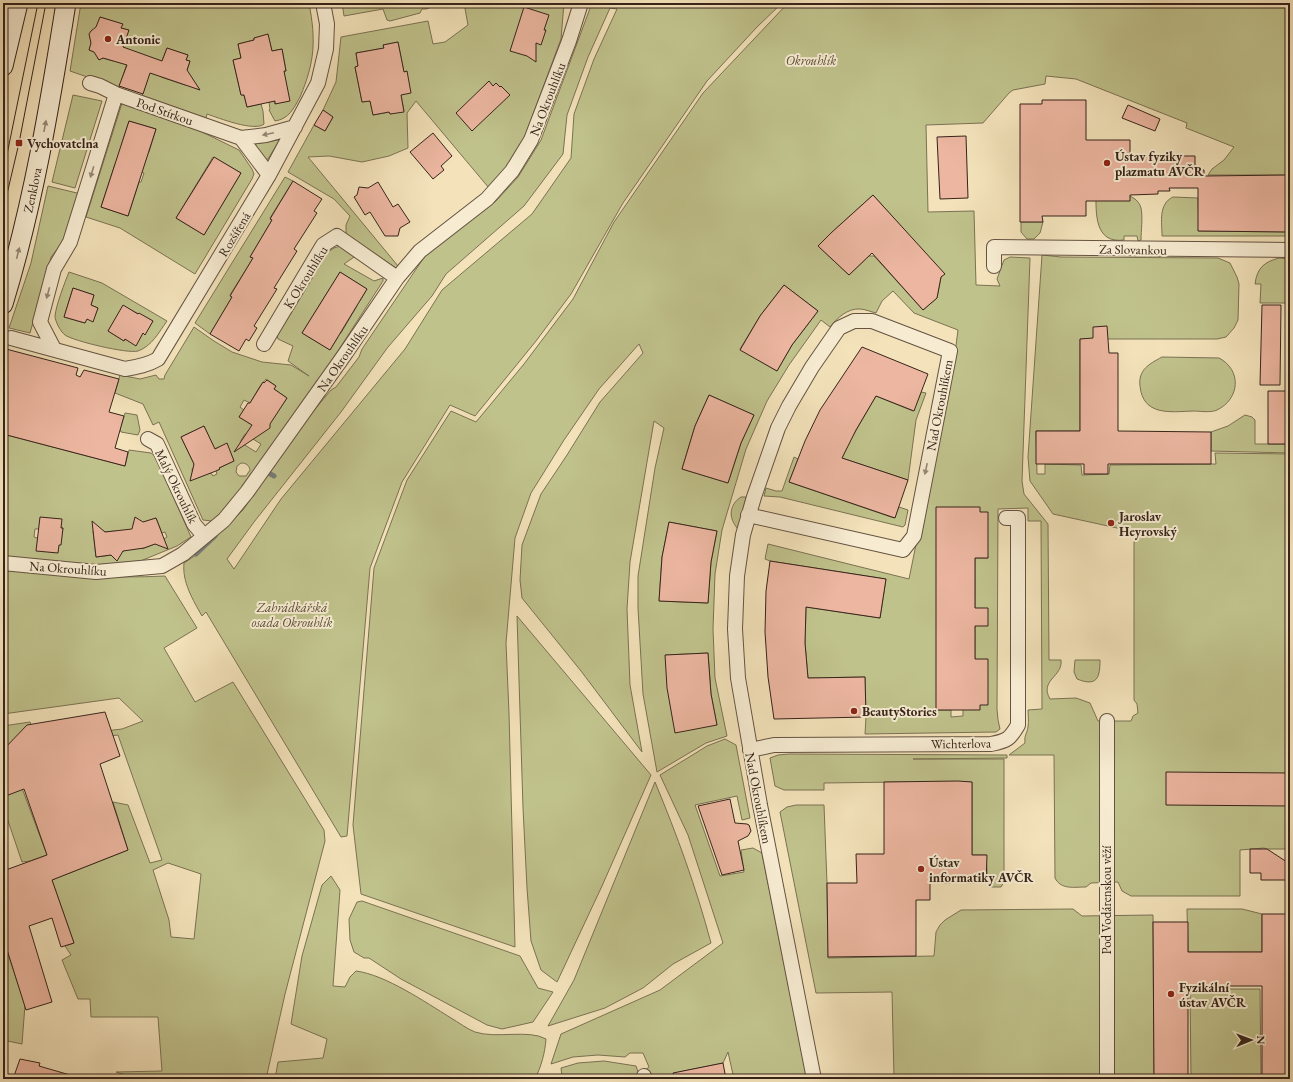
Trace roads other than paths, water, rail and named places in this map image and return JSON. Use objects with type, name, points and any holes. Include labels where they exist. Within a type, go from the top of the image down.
[{"type":"main road","points":[[3,66],[18,3]]},
{"type":"main road","name":"Zenklova","points":[[3,304],[19,250],[35,177],[66,3]]},
{"type":"street","name":"Rozšířená","points":[[11,338],[125,369],[139,367],[158,359],[269,175],[318,83],[326,49],[327,24],[323,3]]},
{"type":"street","name":"Na Okrouhlíku","points":[[3,563],[96,572],[162,566],[183,554],[224,520],[247,492],[344,357],[397,278],[420,251],[487,198],[512,171],[531,140],[569,41],[581,3]]},
{"type":"street","name":"Pod Stírkou","points":[[90,83],[116,94],[241,138],[266,135],[295,127]]},
{"type":"street","points":[[54,349],[40,322],[54,269],[70,242],[116,94]]},
{"type":"street","points":[[241,138],[269,175]]},
{"type":"street","name":"K Okrouhlíku","points":[[264,344],[324,245],[337,236],[397,278]]},
{"type":"street","name":"Za Slovankou","points":[[994,266],[994,247],[1290,250]]},
{"type":"street","name":"Nad Okrouhlíkem","points":[[748,515],[903,550],[914,536],[950,351],[872,321],[854,321],[839,328],[812,367],[778,428],[748,515],[743,535],[737,576],[735,629],[738,678],[750,750],[814,1079]]},
{"type":"street","name":"Malý Okrouhlík","points":[[148,439],[157,444],[194,524],[204,536]]},
{"type":"street","name":"Wichterlova","points":[[750,750],[774,745],[992,744],[1005,741],[1012,735],[1018,725],[1018,518],[1006,518]]},
{"type":"street","name":"Pod Vodárenskou věží","points":[[1107,721],[1107,1079]]},
{"type":"waterway","points":[[265,476],[267,472],[274,476]]},
{"type":"waterway","points":[[196,554],[215,536]]},
{"type":"tram line","points":[[3,174],[38,3]]},
{"type":"tram line","points":[[3,211],[19,143],[46,3]]},
{"type":"place","name":"Antonie","points":[[108,39]]},
{"type":"place","name":"Vychovatelna","points":[[19,143]]},
{"type":"place","name":"Ústav fyziky plazmatu AVČR","points":[[1107,163]]},
{"type":"place","name":"Jaroslav Heyrovský","points":[[1111,523]]},
{"type":"place","name":"BeautyStories","points":[[854,711]]},
{"type":"place","name":"Ústav informatiky AVČR","points":[[921,869]]},
{"type":"place","name":"Fyzikální ústav AVČR","points":[[1171,994]]},
{"type":"park label","name":"Okrouhlík","points":[[811,60]]},
{"type":"park label","name":"Zahrádkářská osada Okrouhlík","points":[[292,614]]}]
